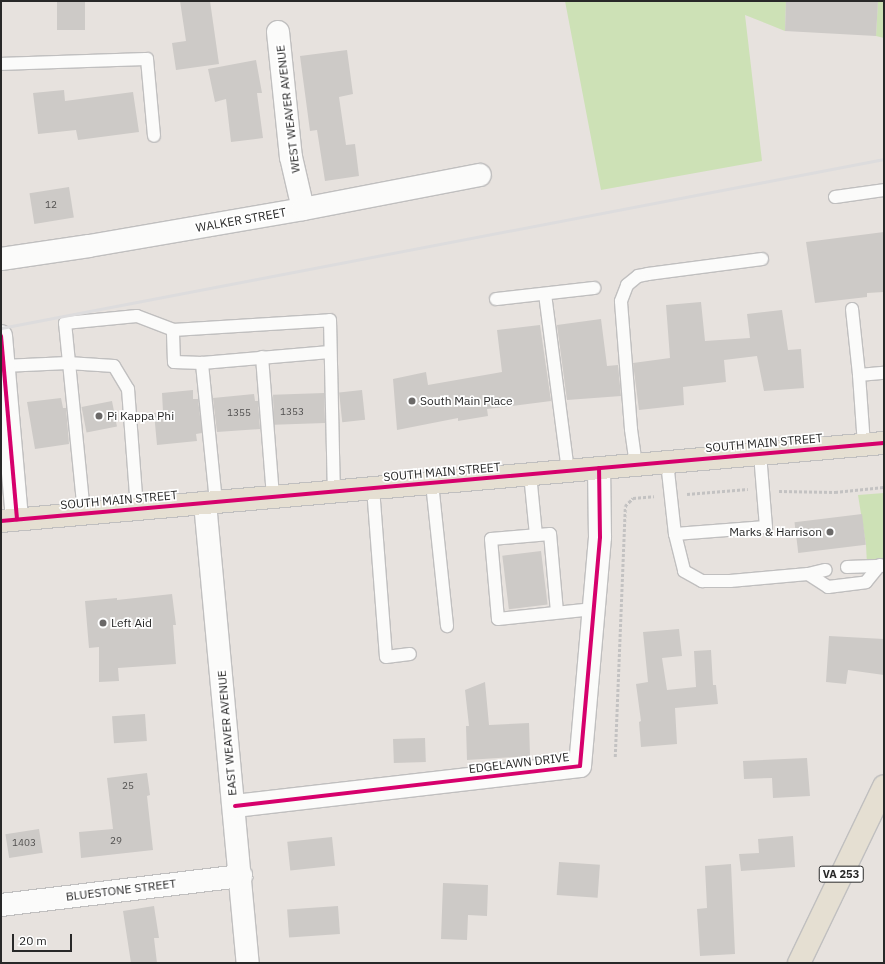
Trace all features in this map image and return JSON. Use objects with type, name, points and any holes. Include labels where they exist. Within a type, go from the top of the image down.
[{"type":"main road","name":"SOUTH MAIN STREET","points":[[9,520],[874,444]]},
{"type":"main road","name":"VA 253","points":[[799,963],[884,786]]},
{"type":"street","name":"WEST WEAVER AVENUE","points":[[278,32],[291,156],[303,209]]},
{"type":"street","name":"WALKER STREET","points":[[1,259],[89,246],[303,209],[480,175]]},
{"type":"street","points":[[1,336],[9,520]]},
{"type":"street","name":"EDGELAWN DRIVE","points":[[234,806],[580,766],[600,537],[599,468]]},
{"type":"street","name":"EAST WEAVER AVENUE","points":[[211,502],[234,806],[248,963]]},
{"type":"street","name":"BLUESTONE STREET","points":[[1,905],[241,876]]},
{"type":"lane","points":[[1,64],[147,59],[154,136]]},
{"type":"lane","points":[[835,197],[884,190]]},
{"type":"lane","points":[[636,465],[631,429],[621,301],[627,285],[638,276],[648,274],[762,259]]},
{"type":"lane","points":[[496,299],[594,288]]},
{"type":"lane","points":[[546,294],[568,471]]},
{"type":"lane","points":[[852,309],[859,375],[874,444]]},
{"type":"lane","points":[[84,514],[65,323],[137,316],[173,330],[330,320],[334,491]]},
{"type":"lane","points":[[173,330],[174,362],[202,362],[330,352]]},
{"type":"lane","points":[[262,357],[273,496]]},
{"type":"lane","points":[[202,362],[211,502]]},
{"type":"lane","points":[[3,366],[68,363],[114,366],[128,389],[137,509]]},
{"type":"lane","points":[[859,375],[884,373]]},
{"type":"lane","points":[[675,534],[766,527],[760,454]]},
{"type":"lane","points":[[667,462],[675,534],[684,571],[702,581],[730,581],[808,574],[826,570]]},
{"type":"lane","points":[[530,474],[536,535]]},
{"type":"lane","points":[[432,483],[447,626]]},
{"type":"lane","points":[[373,488],[386,657],[410,654]]},
{"type":"lane","points":[[557,612],[550,534],[491,539],[498,619],[593,609]]},
{"type":"lane","points":[[808,574],[828,587],[866,582],[882,566]]},
{"type":"lane","points":[[847,567],[882,566]]},
{"type":"path","points":[[615,757],[625,506],[633,498],[737,489],[827,492],[884,488]]},
{"type":"green space","points":[[565,1],[786,1],[785,31],[745,15],[762,161],[601,190]]},
{"type":"green space","points":[[878,1],[884,1],[884,38],[876,36]]},
{"type":"green space","points":[[884,493],[884,565],[867,564],[866,545],[858,495]]},
{"type":"building","points":[[57,1],[85,1],[85,30],[57,30]]},
{"type":"building","points":[[180,1],[210,1],[219,64],[176,70],[172,43],[186,41]]},
{"type":"building","points":[[786,1],[878,1],[876,36],[785,31]]},
{"type":"building","points":[[347,50],[353,94],[339,97],[346,145],[355,144],[359,176],[325,181],[317,130],[310,131],[300,56]]},
{"type":"building","points":[[256,60],[262,93],[257,93],[263,138],[231,142],[226,99],[215,102],[208,69]]},
{"type":"building","points":[[64,90],[65,101],[133,92],[139,132],[78,140],[76,130],[38,134],[33,93]]},
{"type":"building","points":[[69,187],[74,218],[34,224],[29,193]]},
{"type":"building","points":[[884,232],[884,292],[867,293],[867,297],[815,303],[806,242]]},
{"type":"building","points":[[701,302],[705,341],[750,338],[747,314],[782,310],[788,350],[801,349],[804,388],[764,391],[757,356],[724,360],[726,382],[683,387],[684,405],[639,410],[633,363],[670,358],[666,305]]},
{"type":"building","points":[[601,319],[607,366],[618,365],[621,396],[567,400],[557,325]]},
{"type":"building","points":[[540,325],[551,401],[487,409],[488,416],[458,421],[458,418],[397,430],[393,379],[426,372],[428,385],[502,372],[497,330]]},
{"type":"building","points":[[193,390],[193,399],[198,399],[202,433],[196,434],[197,441],[157,445],[154,413],[163,412],[162,393]]},
{"type":"building","points":[[362,390],[365,420],[342,422],[339,392]]},
{"type":"building","points":[[324,393],[325,423],[274,425],[273,395]]},
{"type":"building","points":[[254,394],[255,401],[258,401],[260,429],[217,432],[213,398]]},
{"type":"building","points":[[61,398],[63,408],[66,408],[69,444],[35,449],[27,402]]},
{"type":"building","name":"Pi Kappa Phi","points":[[112,401],[117,427],[87,432],[82,407]]},
{"type":"building","name":"Marks & Harrison","points":[[862,514],[866,545],[798,553],[795,522]]},
{"type":"building","points":[[541,551],[548,605],[509,609],[502,556]]},
{"type":"building","points":[[172,594],[176,625],[173,625],[176,664],[118,668],[119,681],[99,682],[99,647],[89,648],[85,601],[117,598],[117,600]]},
{"type":"building","points":[[679,629],[682,656],[662,658],[667,690],[696,687],[694,651],[711,650],[713,685],[716,685],[718,704],[675,708],[677,744],[641,747],[639,722],[641,721],[636,684],[648,682],[643,632]]},
{"type":"building","points":[[829,636],[884,639],[884,675],[848,670],[846,684],[826,682]]},
{"type":"building","points":[[485,682],[489,725],[529,723],[530,756],[467,760],[466,726],[469,726],[465,690]]},
{"type":"building","points":[[145,714],[147,741],[114,743],[112,716]]},
{"type":"building","points":[[425,738],[426,762],[394,763],[393,739]]},
{"type":"building","points":[[807,758],[810,796],[773,798],[772,778],[744,779],[743,761]]},
{"type":"building","points":[[147,773],[150,795],[147,796],[153,850],[81,858],[79,832],[113,829],[107,778]]},
{"type":"building","points":[[39,829],[43,853],[9,858],[5,834]]},
{"type":"building","points":[[793,836],[795,867],[741,871],[739,854],[759,853],[758,839]]},
{"type":"building","points":[[332,837],[335,866],[290,871],[287,842]]},
{"type":"building","points":[[559,862],[600,865],[598,898],[557,895]]},
{"type":"building","points":[[731,864],[735,954],[700,956],[697,909],[707,908],[705,866]]},
{"type":"building","points":[[443,883],[488,885],[487,916],[468,915],[467,940],[441,939]]},
{"type":"building","points":[[154,906],[159,938],[154,938],[157,963],[131,963],[123,911]]},
{"type":"building","points":[[338,906],[340,934],[289,937],[287,910]]},
{"type":"railway","points":[[1,328],[884,159]]},
{"type":"cycle path","points":[[1,336],[17,519]]},
{"type":"cycle path","points":[[1,521],[884,443]]},
{"type":"cycle path","points":[[235,806],[580,766],[600,537],[599,468]]},
{"type":"place","name":"South Main Place","points":[[412,401]]},
{"type":"place","name":"Pi Kappa Phi","points":[[99,416]]},
{"type":"place","name":"Marks & Harrison","points":[[830,532]]},
{"type":"place","name":"Left Aid","points":[[103,623]]}]
